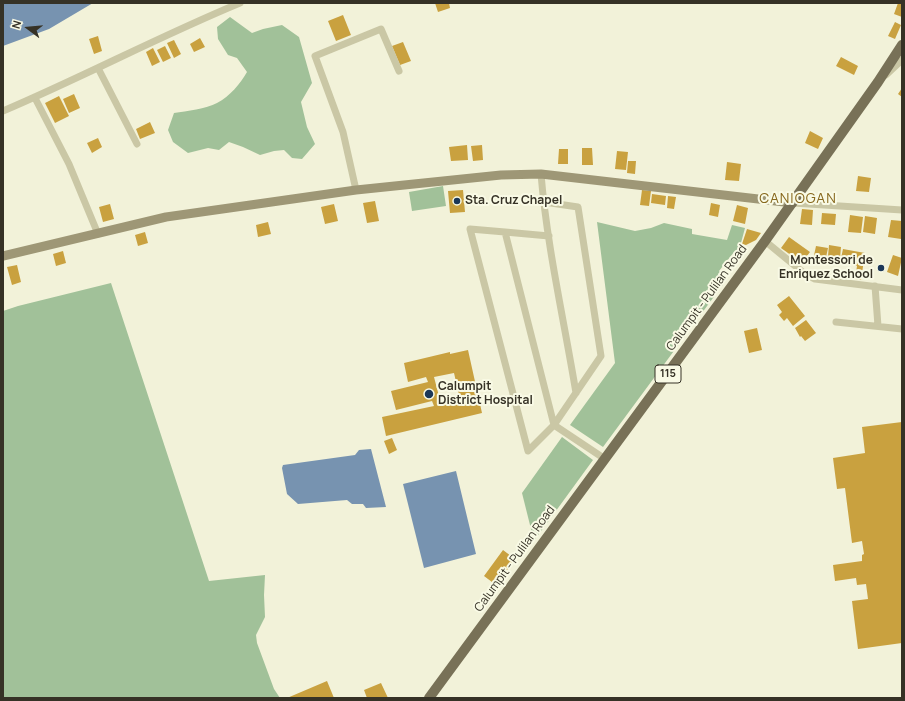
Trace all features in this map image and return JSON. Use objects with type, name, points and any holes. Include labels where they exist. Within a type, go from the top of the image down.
[{"type":"main road","name":"Calumpit - Pulilan Road","points":[[429,698],[793,203],[878,82],[902,45]]},
{"type":"street","points":[[3,111],[35,98],[201,19],[240,3]]},
{"type":"street","points":[[356,190],[343,132],[315,56],[381,29],[399,71]]},
{"type":"street","points":[[878,82],[902,60]]},
{"type":"street","points":[[98,68],[137,144]]},
{"type":"street","points":[[35,98],[69,164],[98,234]]},
{"type":"street","points":[[542,174],[549,236],[576,393]]},
{"type":"street","points":[[3,256],[166,217],[356,190],[501,175],[542,174],[793,203],[902,210]]},
{"type":"street","points":[[544,202],[578,207],[601,356],[554,425],[528,451],[470,229],[549,236]]},
{"type":"street","points":[[505,232],[554,425],[605,459]]},
{"type":"street","points":[[765,241],[805,274],[815,278],[902,290]]},
{"type":"street","points":[[875,286],[878,326]]},
{"type":"street","points":[[836,322],[902,329]]},
{"type":"green space","points":[[230,17],[252,33],[282,25],[299,37],[312,83],[301,102],[307,127],[315,144],[302,159],[292,158],[284,150],[260,155],[229,142],[219,150],[208,148],[188,153],[173,142],[168,130],[174,113],[190,111],[217,103],[234,89],[247,72],[237,58],[228,55],[218,39],[217,27]]},
{"type":"green space","points":[[443,186],[446,206],[412,211],[409,192]]},
{"type":"green space","points":[[597,222],[635,231],[651,228],[664,223],[692,229],[692,234],[727,240],[732,225],[745,228],[738,254],[734,252],[719,271],[727,279],[603,447],[570,425],[615,363]]},
{"type":"green space","points":[[111,283],[209,581],[265,575],[265,617],[256,635],[257,643],[274,689],[280,698],[3,698],[3,311]]},
{"type":"green space","points":[[562,437],[593,460],[534,541],[522,493]]},
{"type":"water","points":[[3,3],[93,3],[49,29],[3,46]]},
{"type":"water","points":[[371,449],[386,507],[366,508],[363,504],[352,504],[347,500],[298,504],[287,494],[282,468],[283,465],[355,455],[359,450]]},
{"type":"water","points":[[456,471],[476,554],[424,568],[403,484]]},
{"type":"building","points":[[435,3],[449,3],[450,8],[438,12]]},
{"type":"building","points":[[898,3],[902,3],[902,17],[894,14]]},
{"type":"building","points":[[343,15],[351,35],[336,41],[328,21]]},
{"type":"building","points":[[895,22],[901,25],[895,39],[888,36]]},
{"type":"building","points":[[98,36],[102,51],[94,54],[89,39]]},
{"type":"building","points":[[200,38],[205,47],[194,52],[190,44]]},
{"type":"building","points":[[174,40],[181,54],[174,58],[167,43]]},
{"type":"building","points":[[403,42],[411,61],[400,65],[392,46]]},
{"type":"building","points":[[165,46],[171,58],[163,62],[157,50]]},
{"type":"building","points":[[153,48],[160,62],[152,66],[146,52]]},
{"type":"building","points":[[841,57],[858,66],[854,75],[836,66]]},
{"type":"building","points":[[902,88],[902,97],[898,94]]},
{"type":"building","points":[[74,94],[80,108],[69,113],[63,99]]},
{"type":"building","points":[[59,96],[69,116],[55,123],[45,103]]},
{"type":"building","points":[[150,122],[155,133],[140,139],[136,129]]},
{"type":"building","points":[[810,131],[823,138],[818,149],[805,143]]},
{"type":"building","points":[[98,138],[102,147],[92,153],[87,143]]},
{"type":"building","points":[[467,145],[468,160],[451,161],[449,147]]},
{"type":"building","points":[[482,145],[483,160],[473,161],[471,146]]},
{"type":"building","points":[[582,148],[592,148],[593,165],[582,165]]},
{"type":"building","points":[[559,149],[568,149],[568,164],[558,164]]},
{"type":"building","points":[[617,151],[628,152],[626,170],[615,169]]},
{"type":"building","points":[[628,161],[636,161],[635,174],[627,173]]},
{"type":"building","points":[[727,162],[741,164],[739,181],[725,180]]},
{"type":"building","points":[[858,176],[871,178],[869,192],[856,191]]},
{"type":"building","name":"Sta. Cruz Chapel","points":[[463,190],[465,212],[450,213],[448,191]]},
{"type":"building","points":[[642,190],[651,191],[649,206],[640,205]]},
{"type":"building","points":[[652,194],[666,196],[665,205],[651,203]]},
{"type":"building","points":[[668,196],[676,197],[674,209],[667,208]]},
{"type":"building","points":[[375,201],[379,221],[367,223],[363,203]]},
{"type":"building","points":[[711,203],[720,205],[718,217],[709,215]]},
{"type":"building","points":[[110,204],[114,219],[103,222],[99,207]]},
{"type":"building","points":[[334,204],[338,221],[325,224],[321,207]]},
{"type":"building","points":[[737,205],[748,208],[745,224],[733,221]]},
{"type":"building","points":[[802,209],[813,210],[812,225],[800,224]]},
{"type":"building","points":[[822,213],[836,214],[835,225],[821,224]]},
{"type":"building","points":[[850,215],[863,217],[861,233],[848,232]]},
{"type":"building","points":[[865,216],[877,218],[875,234],[863,232]]},
{"type":"building","points":[[891,220],[902,221],[901,239],[888,237]]},
{"type":"building","points":[[268,222],[271,234],[258,237],[256,225]]},
{"type":"building","points":[[747,229],[761,233],[756,240],[746,245],[742,244]]},
{"type":"building","points":[[145,232],[148,243],[138,246],[135,235]]},
{"type":"building","points":[[789,237],[810,252],[802,263],[781,248]]},
{"type":"building","points":[[829,245],[841,247],[840,258],[828,256]]},
{"type":"building","points":[[816,246],[828,248],[825,262],[813,260]]},
{"type":"building","points":[[843,249],[865,253],[861,280],[855,279],[857,266],[840,263]]},
{"type":"building","points":[[63,251],[66,263],[56,266],[53,254]]},
{"type":"building","points":[[893,255],[902,258],[898,276],[887,272]]},
{"type":"building","points":[[17,265],[21,282],[12,285],[7,267]]},
{"type":"building","points":[[789,296],[805,316],[793,326],[787,318],[784,321],[779,315],[782,312],[777,305]]},
{"type":"building","points":[[806,320],[816,333],[805,341],[801,336],[800,337],[795,328]]},
{"type":"building","points":[[757,328],[762,350],[749,353],[744,331]]},
{"type":"building","points":[[468,350],[482,413],[386,436],[382,417],[434,406],[432,401],[396,410],[391,391],[428,382],[426,377],[408,382],[404,363],[450,352],[450,354]],"holes":[[[454,373],[460,399],[441,404],[434,377]]]},
{"type":"building","points":[[902,422],[902,643],[858,649],[852,601],[868,599],[866,584],[857,585],[856,578],[835,581],[833,565],[862,561],[862,555],[864,554],[862,541],[852,543],[845,488],[837,489],[833,458],[865,453],[862,427]]},
{"type":"building","points":[[392,438],[397,450],[389,454],[384,441]]},
{"type":"building","points":[[503,550],[515,559],[496,585],[484,576]]},
{"type":"building","points":[[327,681],[334,698],[287,698]]},
{"type":"building","points":[[381,683],[388,698],[367,698],[364,690]]},
{"type":"place","name":"Sta. Cruz Chapel","points":[[457,201]]},
{"type":"place","name":"Montessori de Enriquez School","points":[[881,268]]},
{"type":"place","name":"Calumpit District Hospital","points":[[429,394]]},
{"type":"district","name":"CANIOGAN","points":[[798,199]]}]
